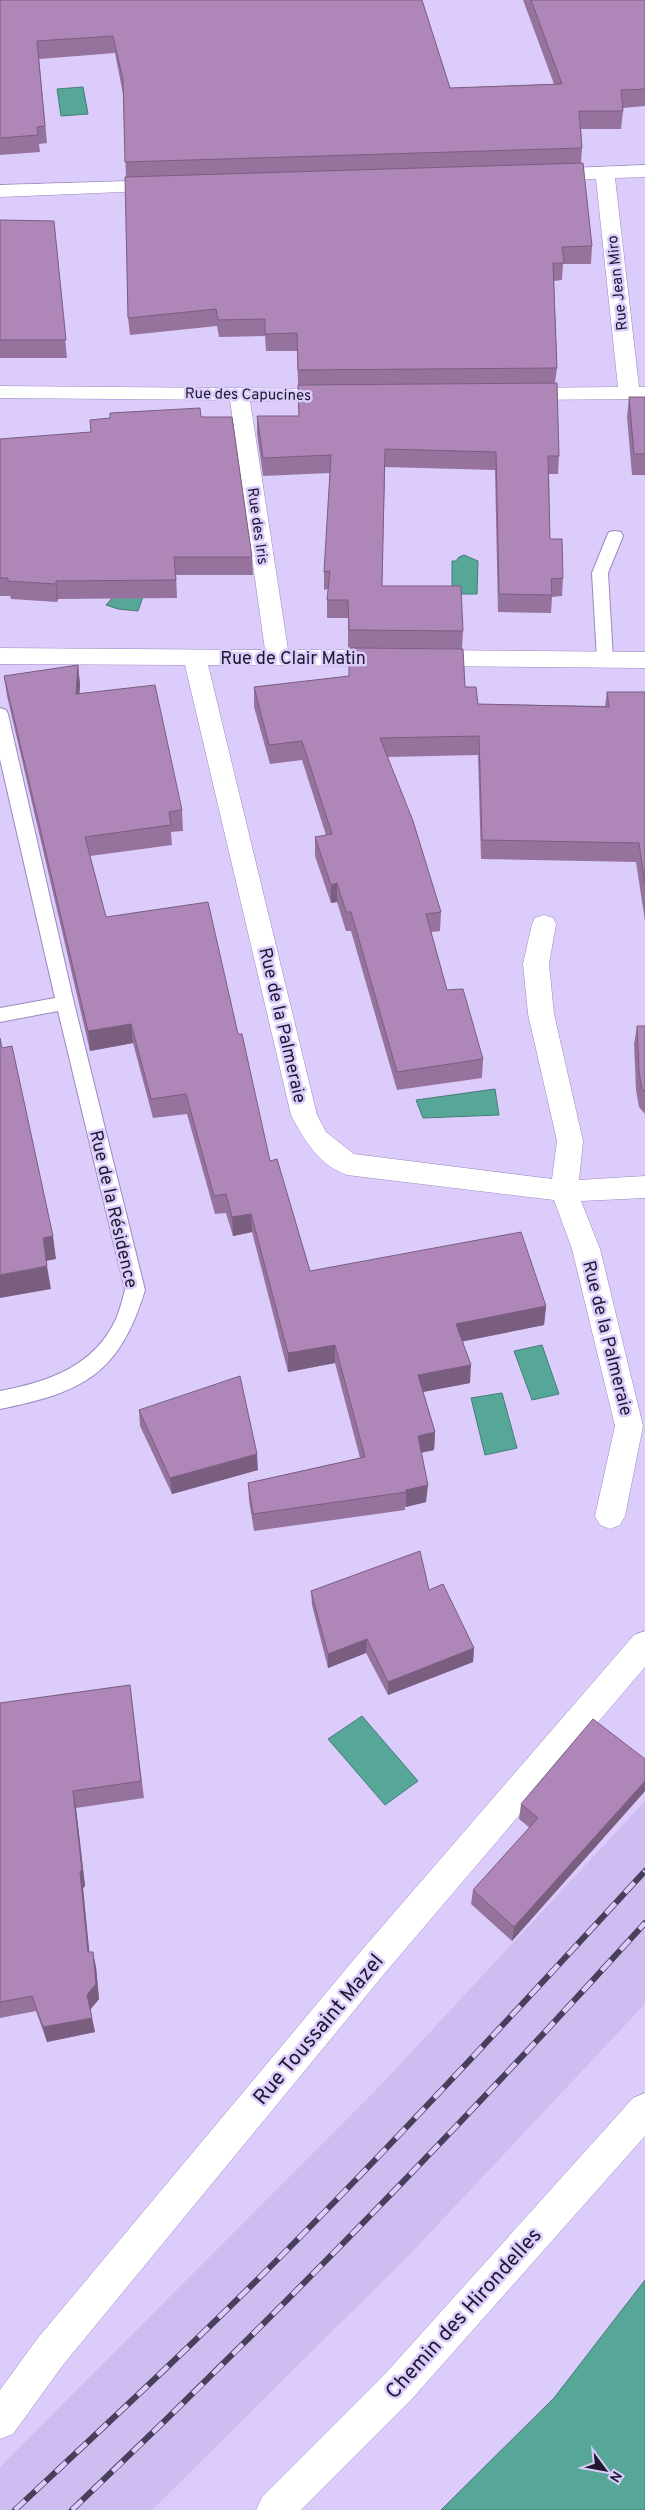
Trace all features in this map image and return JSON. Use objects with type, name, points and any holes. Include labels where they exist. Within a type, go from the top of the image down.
[{"type":"street","points":[[526,176],[645,171]]},
{"type":"street","name":"Rue Jean Miro","points":[[606,173],[637,393]]},
{"type":"street","points":[[0,191],[179,186]]},
{"type":"street","name":"Rue des Capucines","points":[[0,392],[355,396]]},
{"type":"street","points":[[502,394],[637,393]]},
{"type":"street","name":"Rue des Iris","points":[[239,394],[278,658]]},
{"type":"street","name":"Rue de Clair Matin","points":[[0,656],[645,660]]},
{"type":"street","name":"Rue de la Palmeraie","points":[[196,657],[304,1115],[317,1139],[346,1164],[564,1191],[645,1187]]},
{"type":"street","name":"Rue de la Palmeraie","points":[[544,924],[536,964],[541,1014],[570,1141],[564,1191],[586,1249],[629,1426],[610,1516]]},
{"type":"street","name":"Rue Toussaint Mazel","points":[[0,2421],[50,2352],[367,1969],[645,1645]]},
{"type":"street","name":"Chemin des Hirondelles","points":[[275,2510],[398,2387],[645,2110]]},
{"type":"lane","points":[[605,659],[600,573],[615,536]]},
{"type":"lane","name":"Rue de la Résidence","points":[[0,714],[5,767],[135,1290],[123,1326],[100,1359],[63,1384],[0,1400]]},
{"type":"lane","points":[[0,1015],[65,1003]]},
{"type":"shaded area","points":[[83,87],[88,114],[61,116],[57,89]]},
{"type":"shaded area","points":[[464,555],[478,561],[477,594],[452,594],[452,561],[456,561]]},
{"type":"shaded area","points":[[145,591],[138,611],[118,609],[106,605],[114,596]]},
{"type":"shaded area","points":[[495,1089],[499,1115],[423,1118],[416,1100]]},
{"type":"shaded area","points":[[542,1345],[559,1394],[532,1400],[514,1351]]},
{"type":"shaded area","points":[[502,1393],[517,1448],[485,1455],[471,1398]]},
{"type":"shaded area","points":[[362,1716],[418,1781],[385,1805],[328,1739]]},
{"type":"shaded area","points":[[645,1801],[645,2004],[412,2252],[152,2510],[0,2510],[0,2467],[378,2088]]},
{"type":"shaded area","points":[[645,2280],[645,2510],[441,2510],[554,2398]]},
{"type":"building","points":[[0,0],[422,0],[450,88],[562,84],[531,0],[645,0],[645,89],[621,90],[623,111],[579,111],[582,148],[125,162],[123,80],[113,36],[37,41],[45,126],[37,127],[38,135],[0,138]]},
{"type":"building","points":[[583,163],[592,246],[562,247],[564,263],[553,263],[557,368],[298,370],[297,333],[265,334],[265,319],[218,320],[216,309],[128,318],[125,177]]},
{"type":"building","points":[[0,220],[54,221],[66,340],[0,340]]},
{"type":"building","points":[[557,383],[559,456],[548,456],[550,539],[562,539],[563,578],[551,579],[552,595],[499,594],[496,452],[385,449],[382,586],[461,586],[463,631],[349,630],[348,600],[327,600],[330,571],[324,572],[331,455],[263,458],[257,416],[299,416],[298,385]]},
{"type":"building","points":[[629,397],[645,397],[645,454],[634,454]]},
{"type":"building","points":[[200,408],[201,417],[232,417],[252,557],[174,557],[176,580],[56,581],[56,584],[8,581],[8,578],[0,578],[0,439],[91,432],[90,420],[110,418],[110,413]]},
{"type":"building","points":[[349,648],[463,649],[465,687],[476,687],[478,704],[609,707],[607,692],[645,692],[645,884],[639,843],[482,840],[479,736],[380,738],[413,821],[441,912],[426,914],[447,990],[463,989],[483,1059],[397,1072],[351,912],[346,912],[337,883],[331,885],[315,837],[332,834],[302,741],[269,745],[254,687],[349,676]]},
{"type":"building","points":[[78,665],[76,694],[155,685],[182,810],[169,812],[171,825],[85,837],[106,917],[208,902],[238,1034],[242,1034],[270,1161],[277,1159],[310,1271],[521,1232],[546,1306],[456,1324],[471,1365],[418,1375],[435,1432],[418,1436],[428,1485],[406,1490],[406,1492],[253,1514],[248,1483],[365,1457],[335,1345],[288,1353],[251,1214],[232,1217],[226,1194],[214,1196],[186,1094],[151,1099],[131,1024],[88,1031],[4,676]]},
{"type":"building","points":[[637,1026],[645,1026],[645,1092],[642,1089],[639,1072]]},
{"type":"building","points":[[0,1038],[2,1048],[12,1046],[53,1236],[43,1238],[47,1266],[0,1275]]},
{"type":"building","points":[[240,1376],[257,1454],[170,1478],[139,1410]]},
{"type":"building","points":[[420,1551],[429,1590],[443,1584],[474,1648],[388,1682],[367,1639],[328,1654],[311,1591]]},
{"type":"building","points":[[130,1685],[141,1781],[73,1791],[82,1870],[80,1872],[88,1952],[93,1952],[96,1984],[87,1995],[92,2018],[43,2027],[32,1996],[0,2002],[0,1703]]},
{"type":"building","points":[[593,1719],[645,1759],[645,1781],[514,1927],[473,1890],[538,1818],[521,1804]]},
{"type":"railway","points":[[15,2510],[189,2346],[292,2245],[514,2013],[645,1871]]},
{"type":"railway","points":[[72,2510],[220,2367],[364,2222],[506,2074],[645,1923]]}]
